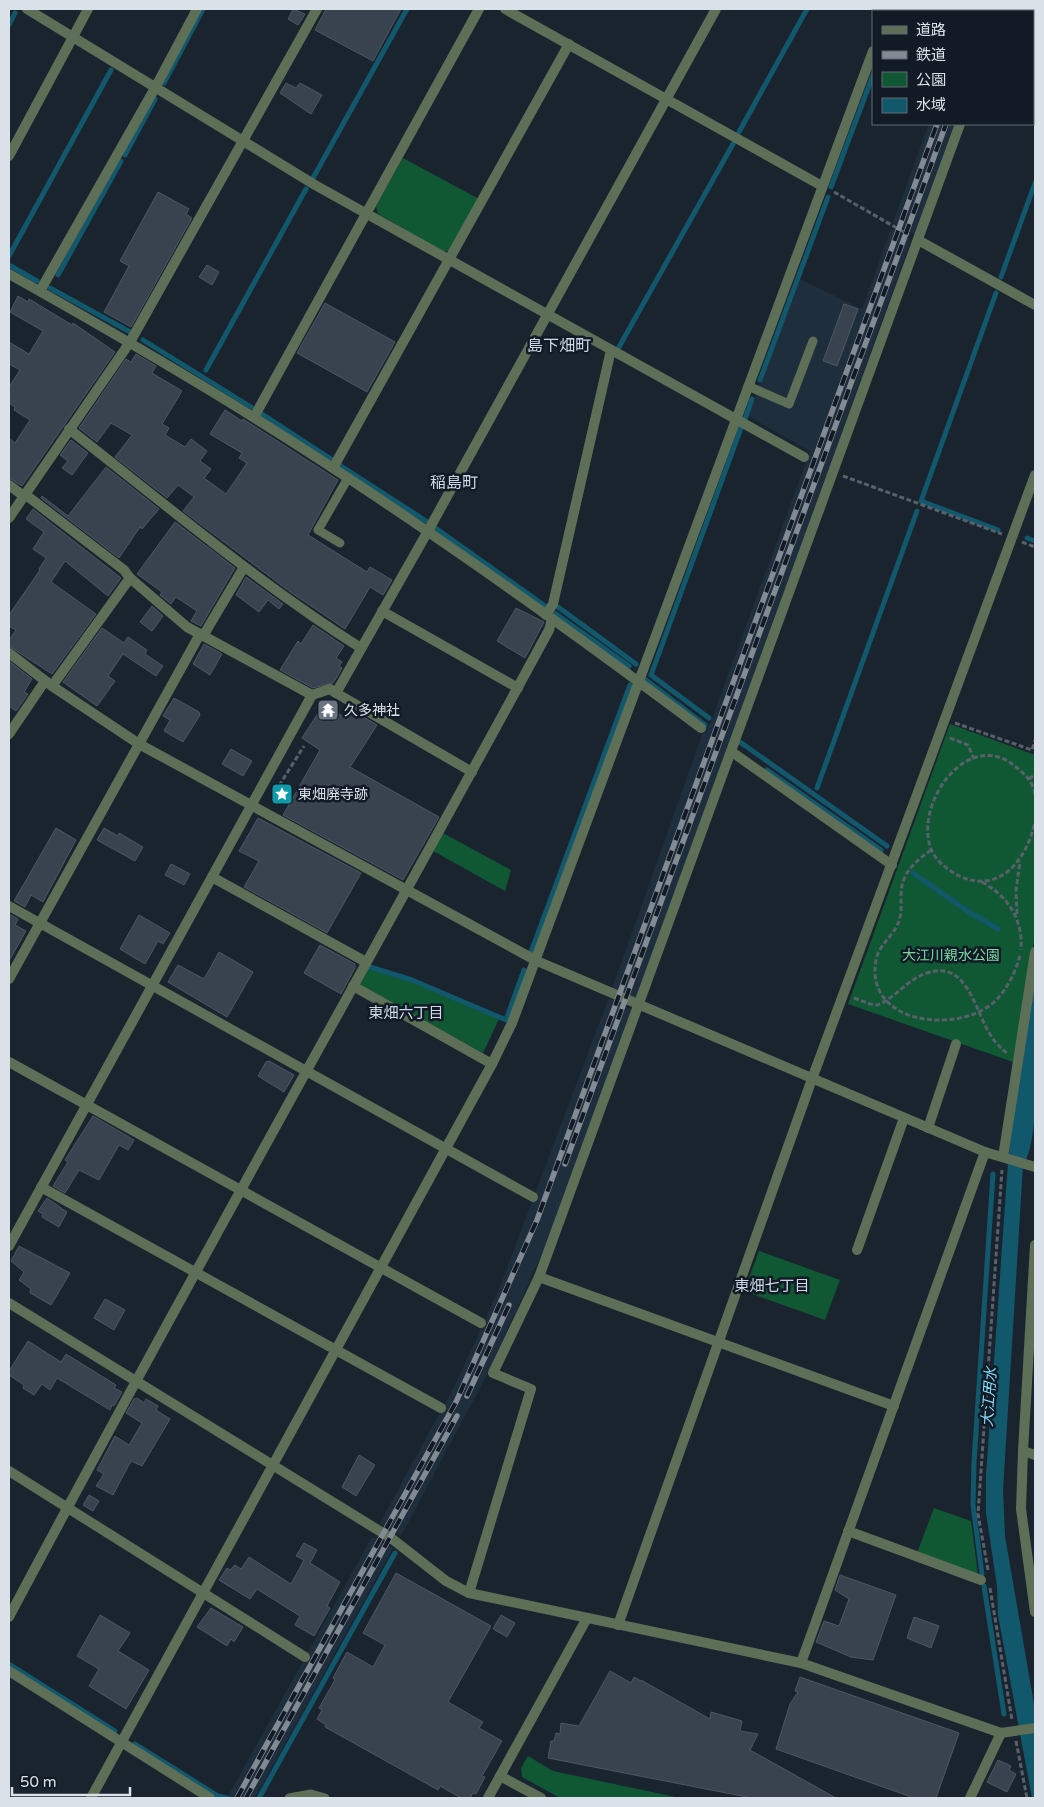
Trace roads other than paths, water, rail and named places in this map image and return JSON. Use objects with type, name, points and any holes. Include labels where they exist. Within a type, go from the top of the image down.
[{"type":"street","points":[[27,9],[244,142],[366,214],[804,457]]},
{"type":"street","points":[[9,156],[88,9]]},
{"type":"street","points":[[40,291],[155,88],[197,9]]},
{"type":"street","points":[[9,518],[26,496],[69,429],[130,342],[317,9]]},
{"type":"street","points":[[254,417],[479,9]]},
{"type":"street","points":[[505,9],[822,186]]},
{"type":"street","points":[[336,693],[428,532],[716,9]]},
{"type":"street","points":[[333,468],[569,44]]},
{"type":"street","points":[[92,1798],[446,1149],[512,1023],[537,961],[638,681],[872,54]]},
{"type":"street","points":[[469,1593],[530,1388],[493,1373],[539,1277],[960,125]]},
{"type":"street","points":[[918,240],[1035,305]]},
{"type":"street","points":[[9,274],[130,342],[254,417],[333,468],[549,617],[701,728]]},
{"type":"street","points":[[9,1616],[194,1271],[549,630],[549,617],[611,350]]},
{"type":"street","points":[[69,429],[244,567],[309,615],[361,648]]},
{"type":"street","points":[[618,1625],[812,1079],[1035,475]]},
{"type":"street","points":[[9,485],[124,570],[130,578],[187,627],[312,695],[330,690],[336,693],[472,772]]},
{"type":"street","points":[[9,979],[139,744],[244,567]]},
{"type":"street","points":[[9,734],[130,578]]},
{"type":"street","points":[[382,611],[518,688]]},
{"type":"street","points":[[9,653],[49,683],[139,744],[537,961],[985,1152],[1033,1166]]},
{"type":"street","points":[[9,1246],[312,695]]},
{"type":"street","points":[[732,752],[892,865]]},
{"type":"street","points":[[212,877],[366,962]]},
{"type":"street","points":[[9,906],[533,1197]]},
{"type":"street","points":[[1004,1157],[1017,1059],[1035,952]]},
{"type":"street","points":[[353,986],[492,1064]]},
{"type":"street","points":[[928,1128],[956,1044]]},
{"type":"street","points":[[9,1062],[481,1323]]},
{"type":"street","points":[[857,1250],[904,1118]]},
{"type":"street","points":[[801,1663],[985,1152]]},
{"type":"street","points":[[42,1187],[441,1408]]},
{"type":"street","points":[[1035,1245],[1033,1321],[1022,1451],[1021,1509],[1035,1612]]},
{"type":"street","points":[[539,1277],[894,1406]]},
{"type":"street","points":[[9,1303],[391,1538],[446,1582],[469,1593],[801,1663],[1000,1733],[1035,1728]]},
{"type":"street","points":[[1022,1451],[1035,1455]]},
{"type":"street","points":[[9,1471],[305,1657]]},
{"type":"street","points":[[848,1531],[981,1580]]},
{"type":"street","points":[[488,1798],[587,1618]]},
{"type":"street","points":[[9,1671],[210,1798]]},
{"type":"street","points":[[970,1798],[1000,1733]]},
{"type":"street","points":[[500,1776],[541,1798]]},
{"type":"lane","points":[[748,386],[789,404],[813,341]]},
{"type":"lane","points":[[340,544],[318,530],[348,478]]},
{"type":"lane","points":[[289,1798],[311,1794],[325,1798]]},
{"type":"water","points":[[1035,983],[1036,1105],[1029,1151],[1023,1166],[1003,1490],[1005,1536],[1035,1710],[1035,1798],[1032,1798],[998,1615],[997,1586],[986,1513],[986,1476],[1008,1162],[1015,1095]]},
{"type":"waterway","points":[[164,83],[203,9]]},
{"type":"waterway","points":[[313,178],[407,9]]},
{"type":"waterway","points":[[739,132],[807,9]]},
{"type":"waterway","points":[[9,25],[15,13]]},
{"type":"waterway","points":[[9,256],[111,70]]},
{"type":"waterway","points":[[831,187],[872,78]]},
{"type":"waterway","points":[[125,155],[155,99]]},
{"type":"waterway","points":[[619,347],[733,144]]},
{"type":"waterway","points":[[58,275],[121,161]]},
{"type":"waterway","points":[[1001,277],[1035,183]]},
{"type":"waterway","points":[[206,370],[306,189]]},
{"type":"waterway","points":[[760,380],[828,197]]},
{"type":"waterway","points":[[9,265],[37,281]]},
{"type":"waterway","points":[[50,288],[130,332]]},
{"type":"waterway","points":[[996,293],[921,501],[998,530]]},
{"type":"waterway","points":[[143,340],[251,407]]},
{"type":"waterway","points":[[745,419],[752,399]]},
{"type":"waterway","points":[[262,414],[331,459]]},
{"type":"waterway","points":[[709,718],[651,675],[741,428]]},
{"type":"waterway","points":[[341,466],[426,521]]},
{"type":"waterway","points":[[817,788],[917,511]]},
{"type":"waterway","points":[[434,527],[545,606]]},
{"type":"waterway","points":[[1027,538],[1035,541]]},
{"type":"waterway","points":[[558,607],[636,664]]},
{"type":"waterway","points":[[556,614],[629,666]]},
{"type":"waterway","points":[[646,680],[705,725]]},
{"type":"waterway","points":[[531,952],[630,685]]},
{"type":"waterway","points":[[740,742],[887,846]]},
{"type":"waterway","points":[[767,770],[881,850]]},
{"type":"waterway","points":[[913,873],[969,912],[998,929]]},
{"type":"waterway","points":[[370,967],[412,980],[506,1020],[524,970]]},
{"type":"waterway","name":"大江用水","points":[[982,1574],[973,1505],[974,1462],[993,1174]]},
{"type":"waterway","points":[[259,1798],[395,1553]]},
{"type":"waterway","points":[[984,1586],[1004,1714]]},
{"type":"waterway","points":[[9,1664],[115,1731]]},
{"type":"waterway","points":[[135,1744],[218,1796],[227,1798]]},
{"type":"railway","points":[[237,1798],[456,1402],[537,1220],[937,125]]},
{"type":"railway","points":[[565,1164],[946,125]]},
{"type":"railway","points":[[467,1396],[509,1305]]},
{"type":"railway","points":[[246,1798],[457,1416]]},
{"type":"place","name":"久多神社","points":[[328,710]]},
{"type":"place","name":"東畑廃寺跡","points":[[282,794]]},
{"type":"district","name":"島下畑町","points":[[559,345]]},
{"type":"district","name":"稲島町","points":[[454,482]]},
{"type":"district","name":"東畑六丁目","points":[[406,1013]]},
{"type":"district","name":"東畑七丁目","points":[[772,1286]]},
{"type":"park label","name":"大江川親水公園","points":[[951,955]]}]
